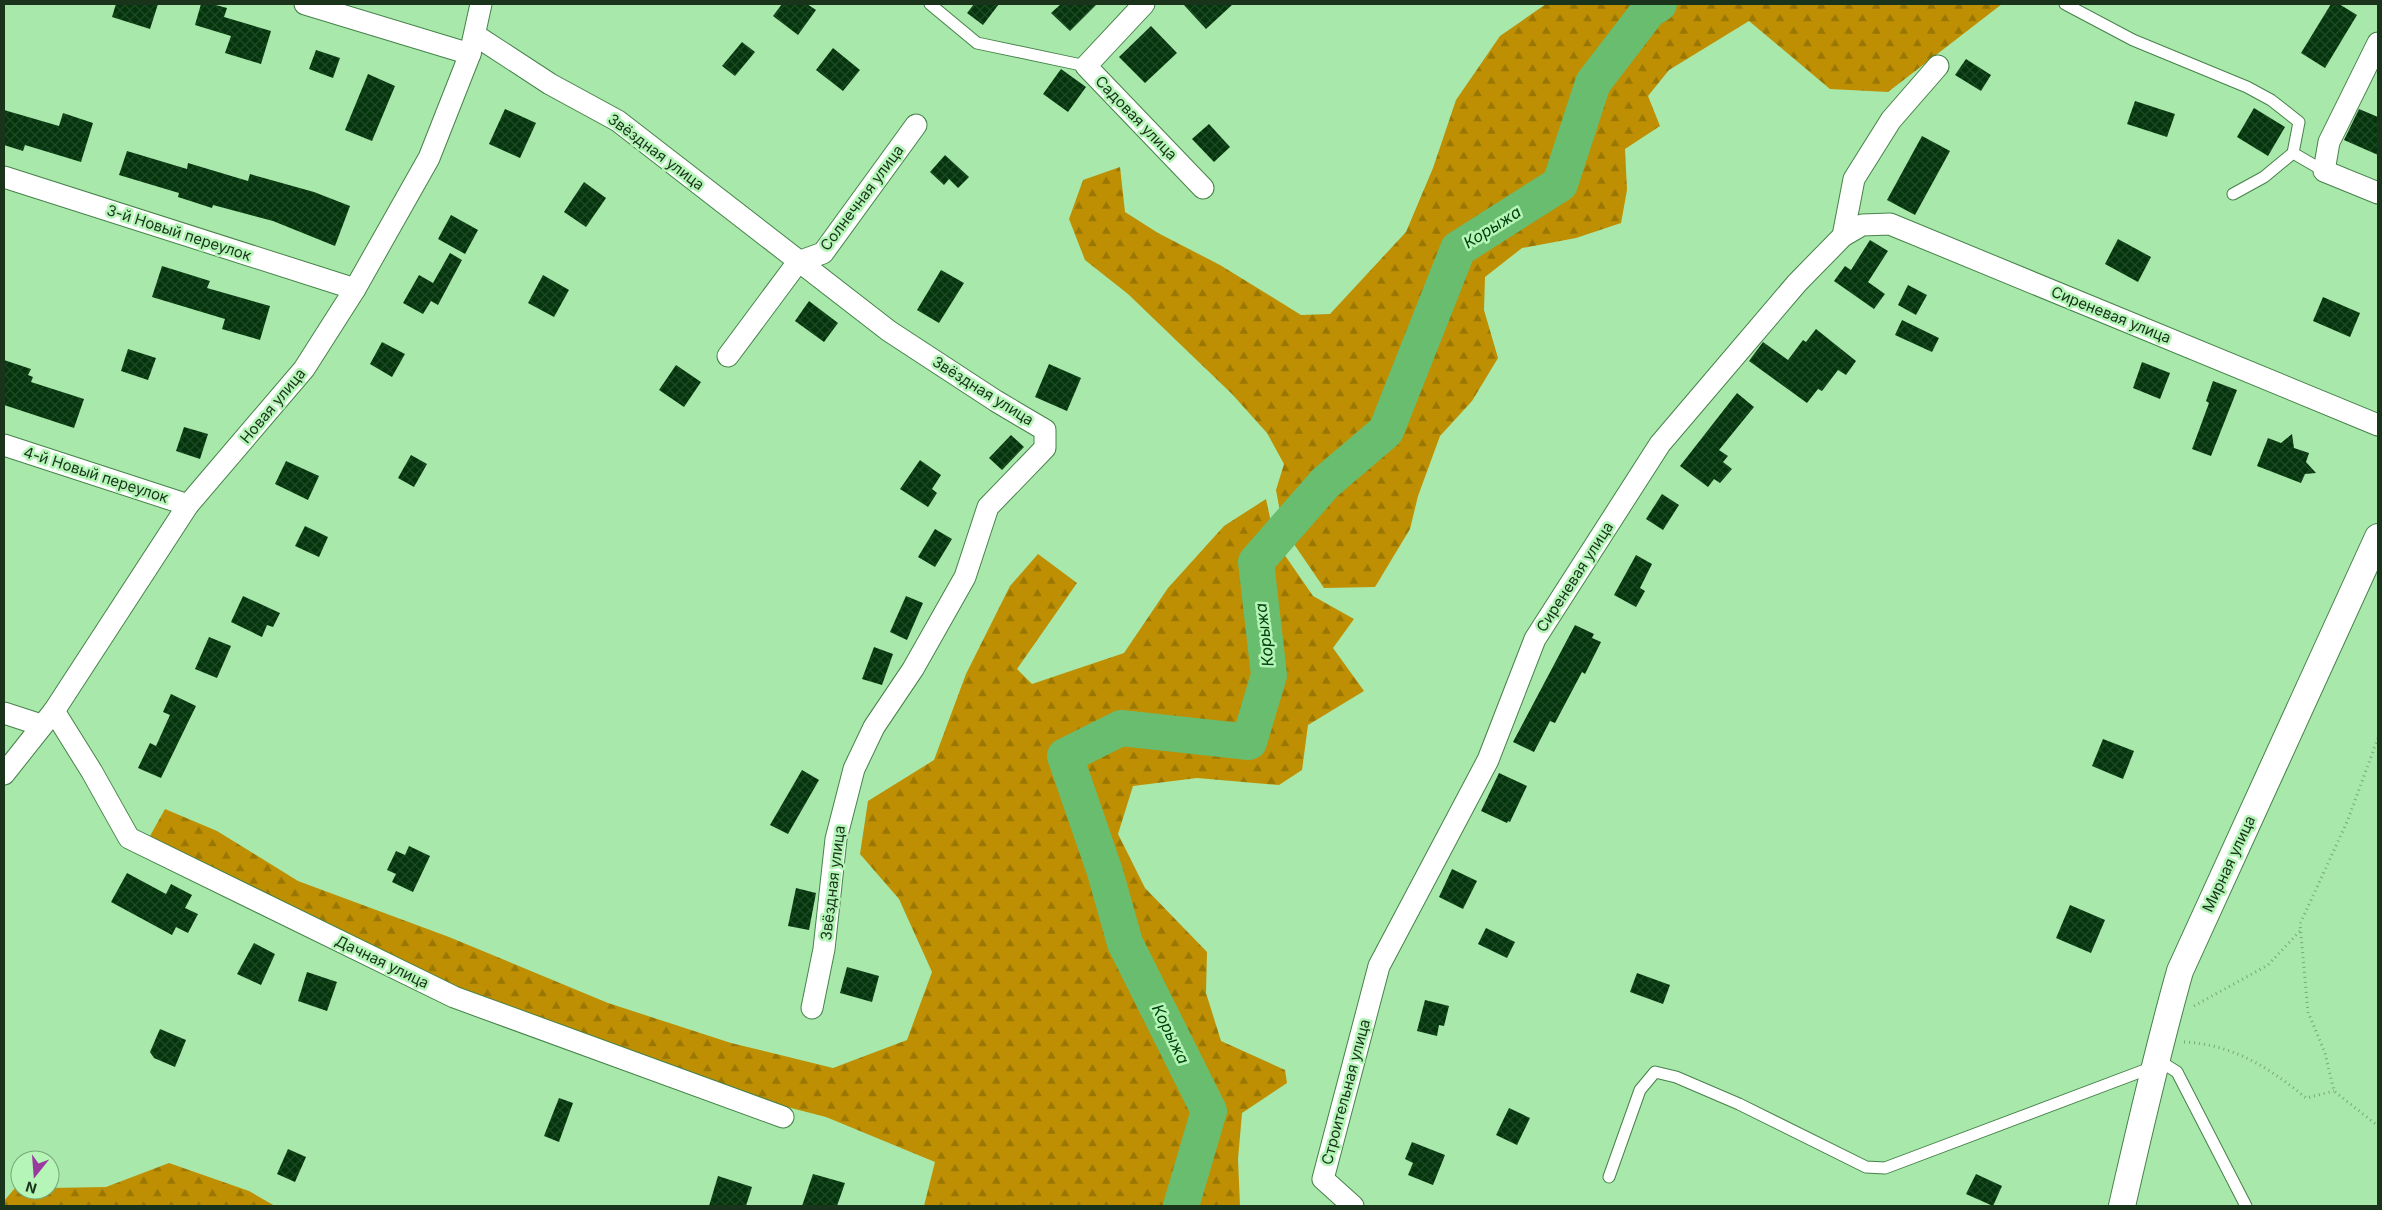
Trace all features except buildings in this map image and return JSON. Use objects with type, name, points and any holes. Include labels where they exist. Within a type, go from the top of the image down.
[{"type":"street","name":"Звёздная улица","points":[[305,4],[472,44],[618,121],[889,332],[996,401],[1045,430],[1045,448],[988,507],[965,577],[913,668],[874,727],[854,769],[836,839],[824,949],[812,1008]]},
{"type":"street","name":"Новая улица","points":[[4,774],[48,718],[188,505],[304,369],[355,289],[429,158],[472,44],[481,4]]},
{"type":"street","name":"Садовая улица","points":[[1144,4],[1086,66],[1203,188]]},
{"type":"street","points":[[2378,43],[2329,142],[2324,171],[2378,193]]},
{"type":"street","points":[[1843,236],[1854,180],[1891,120],[1938,66]]},
{"type":"street","name":"Солнечная улица","points":[[798,262],[823,253],[916,126]]},
{"type":"street","name":"3-й Новый переулок","points":[[4,177],[355,289]]},
{"type":"street","name":"Сиреневая улица","points":[[1379,966],[1488,760],[1535,639],[1660,444],[1797,283],[1843,236],[1862,225],[1890,224],[2378,425]]},
{"type":"street","points":[[728,356],[798,262]]},
{"type":"street","name":"4-й Новый переулок","points":[[4,445],[188,505]]},
{"type":"street","name":"Мирная улица","points":[[2122,1206],[2180,971],[2378,537]]},
{"type":"street","points":[[4,713],[48,718]]},
{"type":"street","name":"Дачная улица","points":[[48,718],[92,772],[129,838],[454,997],[782,1117]]},
{"type":"street","name":"Строительная улица","points":[[1353,1206],[1323,1179],[1379,966]]},
{"type":"lane","points":[[930,4],[977,43],[1086,66]]},
{"type":"lane","points":[[2065,4],[2133,40],[2247,87],[2272,100],[2299,122],[2293,153],[2264,177],[2233,194]]},
{"type":"lane","points":[[2293,153],[2324,171]]},
{"type":"lane","points":[[1609,1177],[1640,1090],[1655,1072],[1676,1077],[1740,1104],[1866,1167],[1885,1168],[2161,1047],[2177,1072],[2246,1206]]},
{"type":"path","points":[[2378,738],[2346,822],[2300,924],[2308,1012],[2324,1053],[2334,1091],[2378,1126]]},
{"type":"path","points":[[2161,1047],[2268,965],[2300,931]]},
{"type":"path","points":[[2161,1047],[2196,1042],[2240,1054],[2278,1075],[2306,1098],[2334,1091]]},
{"type":"green space","points":[[1546,4],[2002,4],[1888,92],[1830,89],[1749,21],[1669,70],[1648,96],[1660,126],[1625,149],[1627,190],[1621,223],[1576,238],[1522,248],[1485,277],[1484,310],[1498,358],[1472,401],[1440,436],[1418,496],[1410,529],[1375,587],[1324,588],[1283,528],[1276,490],[1284,464],[1267,433],[1232,394],[1128,294],[1085,260],[1069,219],[1083,180],[1120,167],[1125,212],[1158,233],[1220,265],[1301,315],[1330,314],[1406,232],[1433,168],[1456,100],[1500,36]]},
{"type":"green space","points":[[1266,499],[1275,541],[1313,596],[1354,619],[1333,648],[1364,691],[1308,725],[1302,770],[1279,785],[1197,778],[1133,786],[1118,834],[1145,888],[1207,952],[1206,993],[1221,1041],[1285,1070],[1287,1083],[1242,1113],[1238,1159],[1240,1206],[924,1206],[935,1162],[826,1117],[737,1094],[538,1027],[283,906],[150,836],[165,809],[217,831],[298,881],[449,937],[608,1003],[731,1043],[833,1068],[907,1040],[932,972],[899,899],[860,854],[868,801],[934,760],[966,674],[1010,586],[1038,554],[1077,583],[1017,669],[1032,684],[1124,653],[1168,588],[1224,526]]},
{"type":"green space","points":[[169,1163],[249,1191],[275,1206],[4,1206],[4,1201],[10,1194],[10,1200],[60,1200],[60,1188],[106,1187]]},
{"type":"waterway","name":"Корыжа","points":[[1181,1206],[1209,1111],[1125,943],[1105,872],[1065,756],[1121,728],[1249,742],[1269,675],[1256,562],[1325,483],[1386,431],[1458,249],[1560,184],[1593,83],[1649,10],[1659,4]]}]
